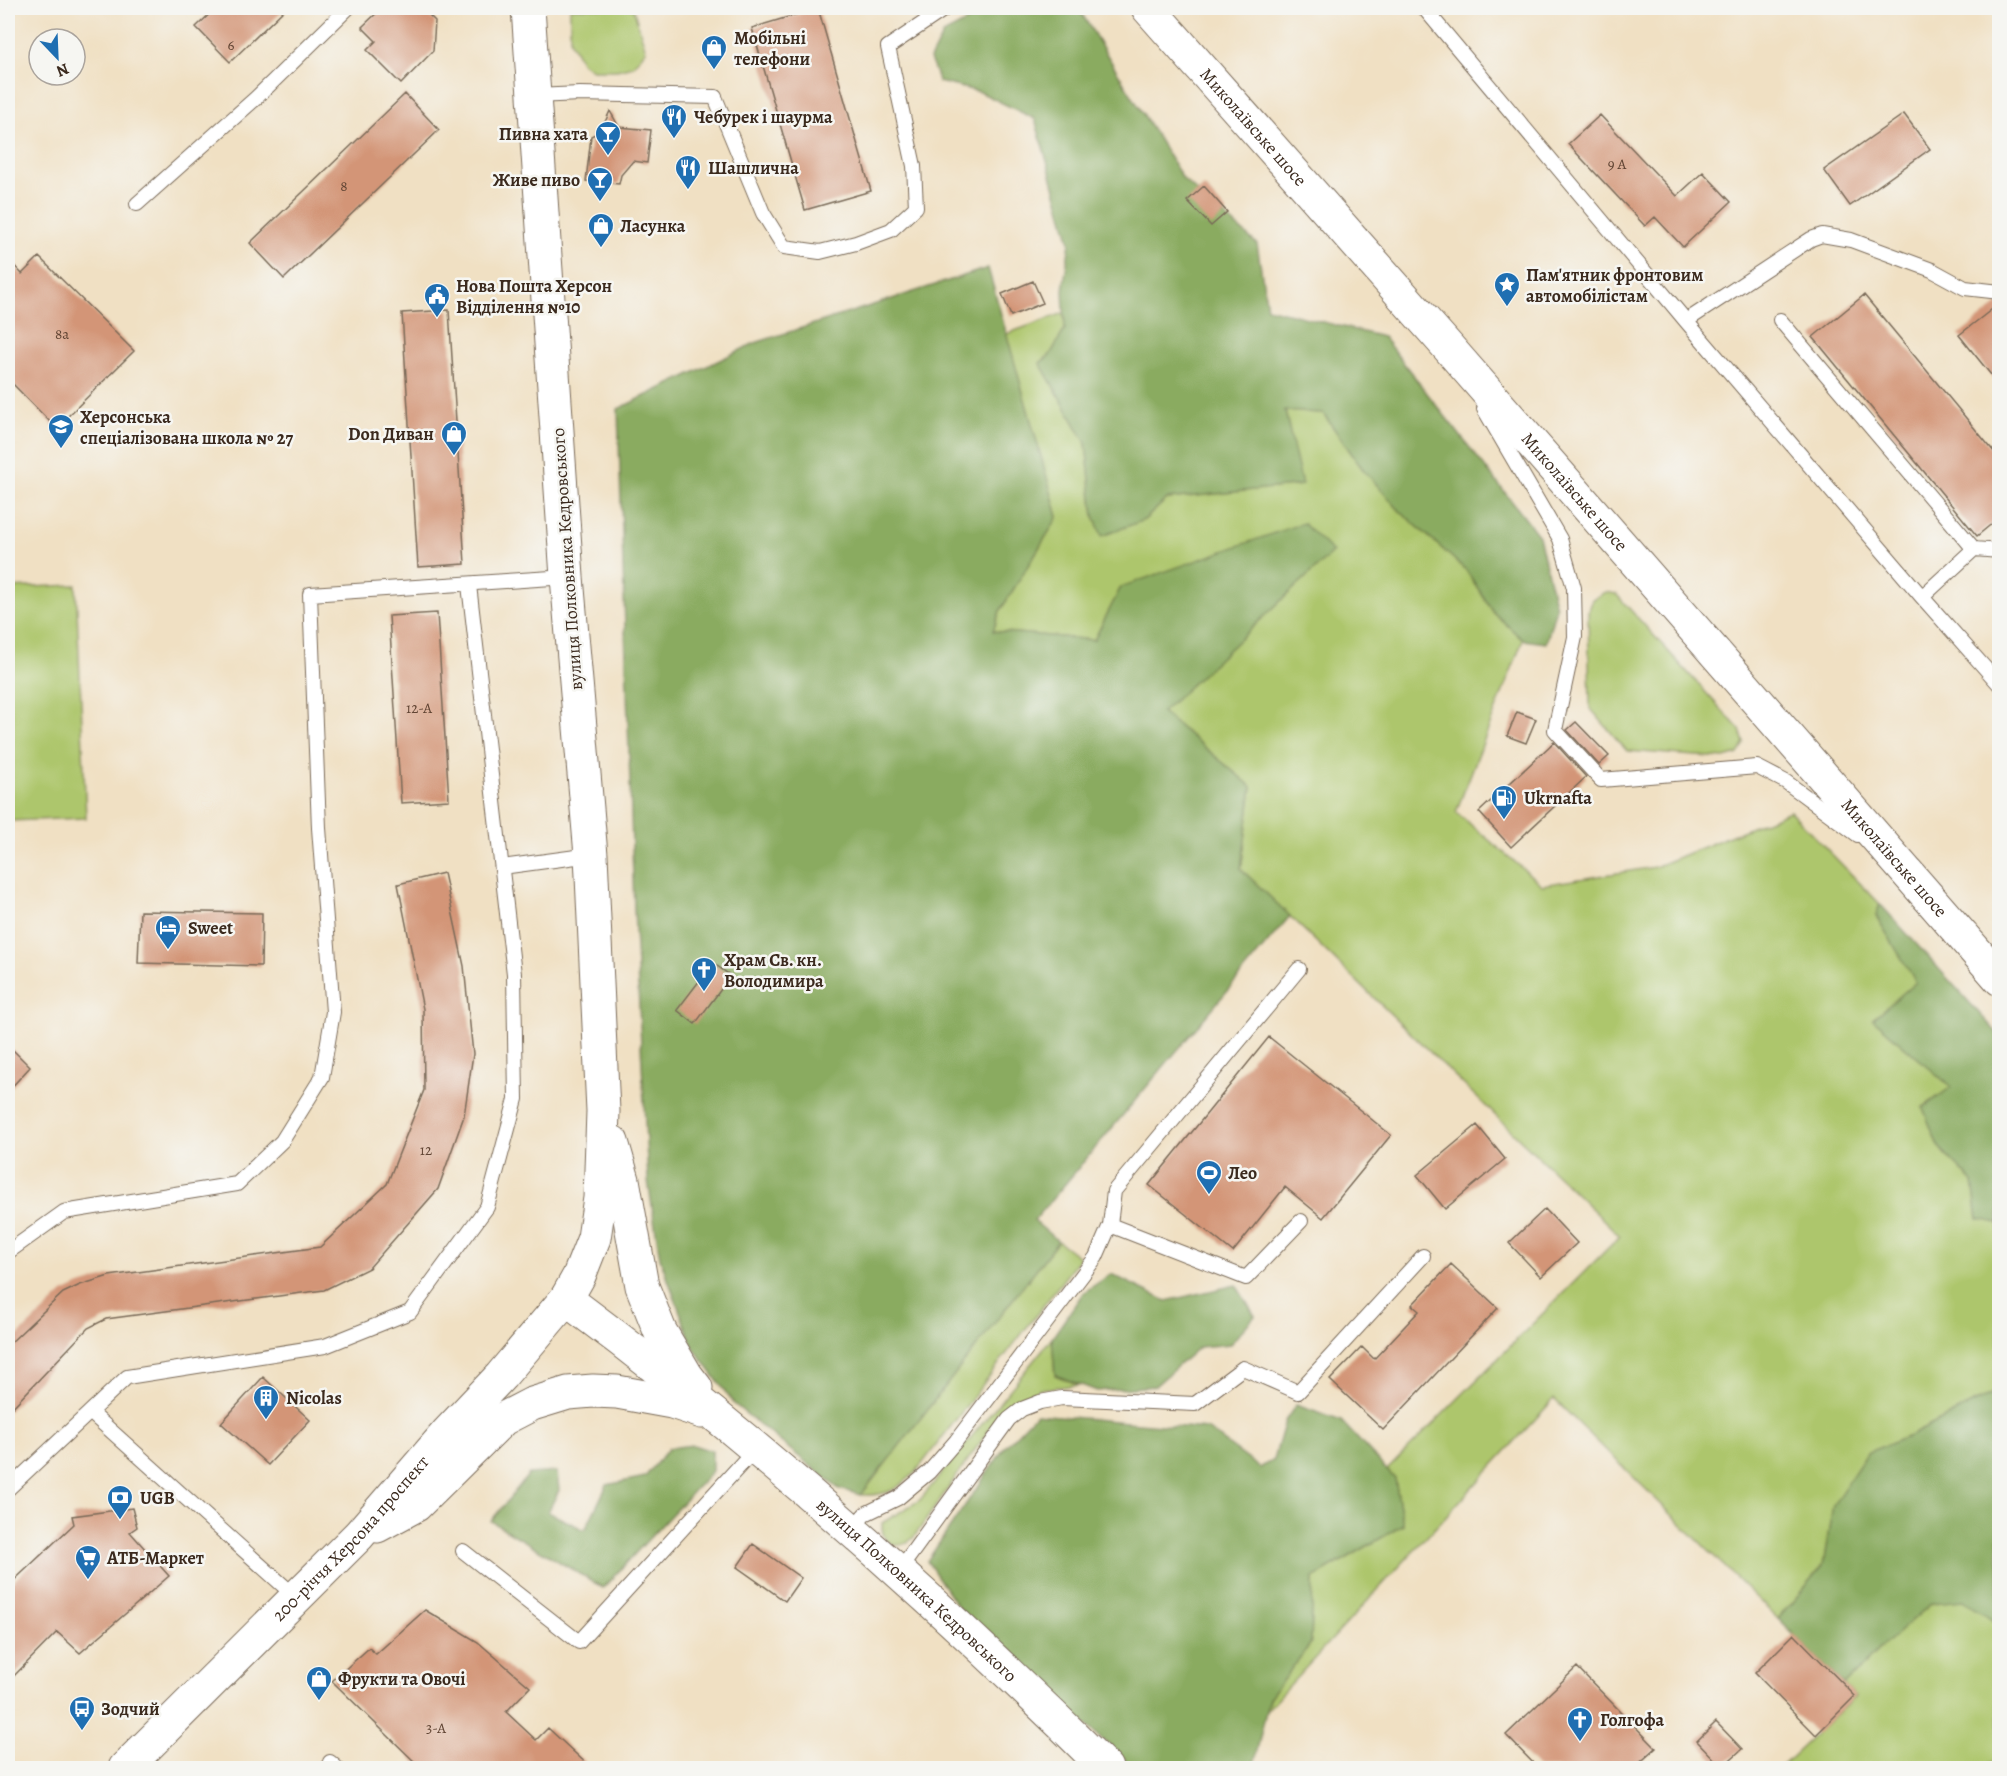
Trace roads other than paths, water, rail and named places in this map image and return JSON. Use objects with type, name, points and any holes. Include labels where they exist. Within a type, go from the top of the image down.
[{"type":"street","name":"вулиця Полковника Кедровського","points":[[528,8],[567,578],[591,855],[603,1111],[600,1198],[594,1238],[579,1276],[566,1299],[721,1419],[851,1530],[988,1654],[1106,1768]]},
{"type":"street","name":"Миколаївське шосе","points":[[1148,8],[1448,347],[2000,979]]},
{"type":"street","name":"вулиця Полковника Кедровського","points":[[603,1111],[623,1180],[642,1286],[660,1331],[686,1375],[721,1419]]},
{"type":"street","name":"200-річчя Херсона проспект","points":[[125,1768],[359,1535],[566,1299]]},
{"type":"street","name":"вулиця Полковника Кедровського","points":[[359,1535],[416,1505],[503,1419],[532,1404],[568,1393],[617,1392],[672,1402],[721,1419]]},
{"type":"lane","points":[[137,204],[256,98],[348,8]]},
{"type":"lane","points":[[535,96],[580,94],[715,97],[763,213],[784,248],[820,252],[856,243],[891,230],[916,207],[914,166],[888,47],[945,8]]},
{"type":"lane","points":[[1424,8],[1686,321],[2000,685]]},
{"type":"lane","points":[[1686,321],[1811,239],[1822,235],[1851,240],[1932,270],[1965,288],[2000,292]]},
{"type":"lane","points":[[1780,320],[1974,549],[2000,551]]},
{"type":"lane","points":[[1448,347],[1560,539],[1574,588],[1575,637],[1555,730],[1601,780],[1757,767],[1786,782],[1906,872]]},
{"type":"lane","points":[[1922,597],[1974,549]]},
{"type":"lane","points":[[8,1252],[64,1212],[237,1184],[282,1141],[322,1077],[333,1012],[319,828],[310,594],[567,578]]},
{"type":"lane","points":[[8,1489],[127,1377],[325,1347],[410,1312],[487,1207],[516,1100],[514,974],[469,585]]},
{"type":"lane","points":[[502,867],[591,855]]},
{"type":"lane","points":[[851,1530],[865,1514],[898,1498],[929,1472],[956,1441],[1096,1257],[1110,1225],[1114,1191],[1299,969]]},
{"type":"lane","points":[[1110,1225],[1246,1278],[1301,1221]]},
{"type":"lane","points":[[898,1572],[1009,1419],[1022,1409],[1040,1402],[1062,1398],[1195,1404],[1243,1368],[1298,1392],[1423,1256]]},
{"type":"lane","points":[[90,1412],[297,1598]]},
{"type":"lane","points":[[463,1551],[579,1642],[756,1448]]},
{"type":"place","name":"Мобільні телефони","points":[[714,71]]},
{"type":"place","name":"Чебурек і шаурма","points":[[674,140]]},
{"type":"place","name":"Пивна хата","points":[[608,157]]},
{"type":"place","name":"Шашлична","points":[[688,191]]},
{"type":"place","name":"Живе пиво","points":[[600,203]]},
{"type":"place","name":"Ласунка","points":[[601,249]]},
{"type":"place","name":"Пам'ятник фронтовим автомобілістам","points":[[1507,308]]},
{"type":"place","name":"Нова Пошта Херсон Відділення №10","points":[[437,319]]},
{"type":"place","name":"Херсонська спеціалізована школа № 27","points":[[61,450]]},
{"type":"place","name":"Don Диван","points":[[454,457]]},
{"type":"place","name":"Ukrnafta","points":[[1504,821]]},
{"type":"place","name":"Sweet","points":[[168,951]]},
{"type":"place","name":"Храм Св. кн. Володимира","points":[[704,993]]},
{"type":"place","name":"Лео","points":[[1209,1196]]},
{"type":"place","name":"Nicolas","points":[[266,1421]]},
{"type":"place","name":"UGB","points":[[120,1521]]},
{"type":"place","name":"АТБ-Маркет","points":[[88,1581]]},
{"type":"place","name":"Фрукти та Овочі","points":[[319,1702]]},
{"type":"place","name":"Зодчий","points":[[82,1732]]},
{"type":"place","name":"Голгофа","points":[[1580,1743]]}]
